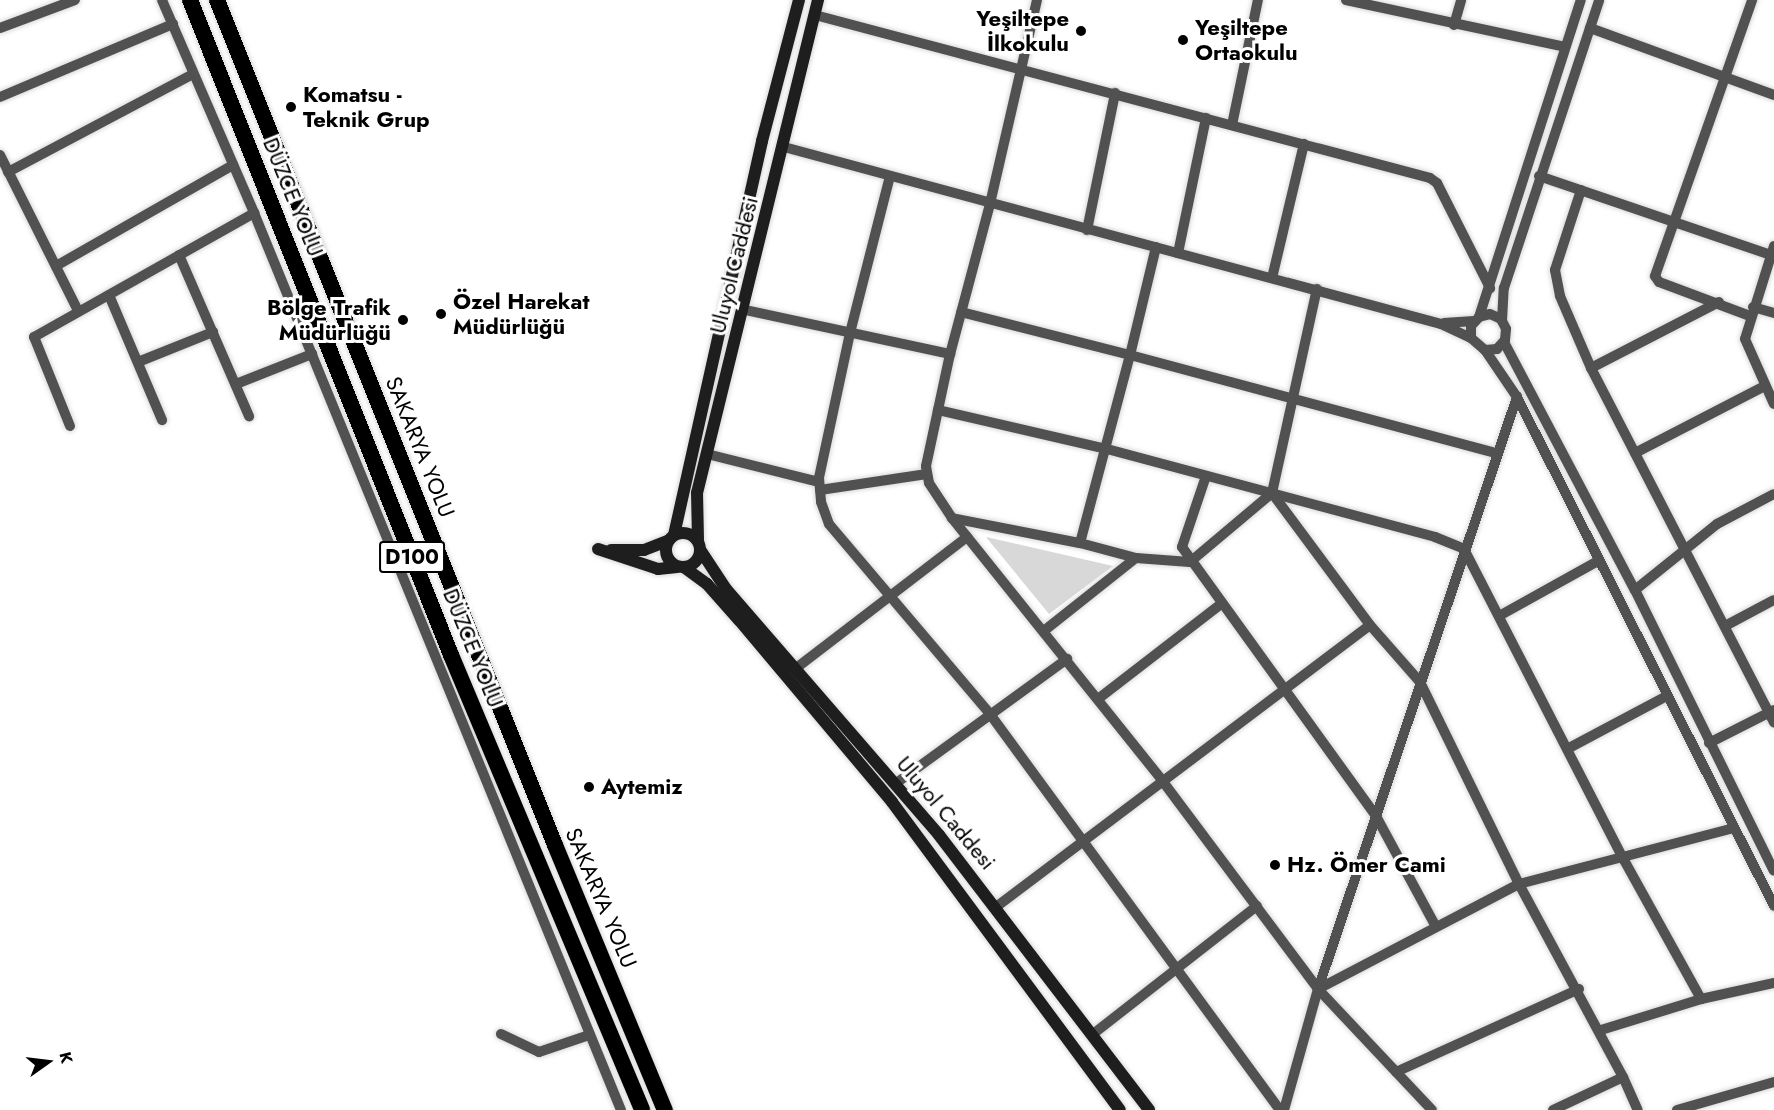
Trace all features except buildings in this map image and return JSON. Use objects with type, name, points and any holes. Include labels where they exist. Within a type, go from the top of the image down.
[{"type":"highway","name":"SAKARYA YOLU","points":[[217,0],[555,845],[665,1110]]},
{"type":"highway","name":"DÜZCE YOLU","points":[[191,2],[451,655],[642,1110]]},
{"type":"main road","name":"Uluyol Caddesi","points":[[671,538],[762,141],[799,0]]},
{"type":"main road","name":"Uluyol Caddesi","points":[[818,0],[745,310],[697,493],[699,545],[726,589],[894,784],[996,907],[1149,1110]]},
{"type":"main road","points":[[687,533],[699,545],[698,560],[681,567],[658,569],[598,549],[644,550],[687,533]]},
{"type":"main road","points":[[671,538],[667,556],[681,567]]},
{"type":"main road","name":"Uluyol Caddesi","points":[[681,567],[706,584],[733,613],[892,802],[1120,1110]]},
{"type":"street","points":[[0,28],[75,0]]},
{"type":"street","points":[[162,0],[254,213],[621,1110]]},
{"type":"street","points":[[1037,0],[990,204],[950,354],[927,474],[929,483],[952,518],[1045,630],[1164,783],[1318,989],[1432,1110]]},
{"type":"street","points":[[1232,124],[1258,0]]},
{"type":"street","points":[[1346,0],[1365,2],[1454,25],[1565,47]]},
{"type":"street","points":[[1454,25],[1461,0]]},
{"type":"street","points":[[1471,339],[1490,288],[1581,0]]},
{"type":"street","points":[[1485,350],[1497,349],[1504,342],[1506,329],[1502,321],[1504,288],[1539,176],[1599,0]]},
{"type":"street","points":[[1752,0],[1676,223],[1655,276],[1659,282],[1719,302],[1751,311],[1774,313]]},
{"type":"street","points":[[815,15],[1430,177],[1437,183],[1490,288]]},
{"type":"street","points":[[0,97],[173,24]]},
{"type":"street","points":[[1590,28],[1774,95]]},
{"type":"street","points":[[8,172],[193,74]]},
{"type":"street","points":[[1087,230],[1115,93]]},
{"type":"street","points":[[1178,253],[1206,118]]},
{"type":"street","points":[[1272,278],[1304,144]]},
{"type":"street","points":[[784,147],[1087,230],[1317,289],[1441,324],[1471,339],[1485,350],[1517,397],[1774,906]]},
{"type":"street","points":[[0,155],[78,312]]},
{"type":"street","points":[[56,266],[233,165]]},
{"type":"street","points":[[890,176],[850,333],[820,486],[829,524],[990,714],[1175,970],[1280,1110]]},
{"type":"street","points":[[1539,176],[1676,223],[1772,250],[1751,311],[1745,339],[1774,404]]},
{"type":"street","points":[[1581,190],[1555,270],[1560,296],[1591,368],[1771,711],[1774,723]]},
{"type":"street","points":[[70,426],[34,337],[254,213]]},
{"type":"street","points":[[1080,543],[1107,449],[1156,248]]},
{"type":"street","points":[[179,255],[249,416]]},
{"type":"street","points":[[952,518],[1080,543],[1136,558],[1190,562],[1272,493],[1317,289]]},
{"type":"street","points":[[110,295],[162,420]]},
{"type":"street","points":[[1591,368],[1719,302]]},
{"type":"street","points":[[745,310],[950,354]]},
{"type":"street","points":[[961,312],[1496,453]]},
{"type":"street","points":[[1441,324],[1477,319],[1490,314],[1502,321]]},
{"type":"street","points":[[138,362],[213,332]]},
{"type":"street","points":[[1504,342],[1635,590],[1774,871]]},
{"type":"street","points":[[236,384],[312,354]]},
{"type":"street","points":[[1635,453],[1765,386]]},
{"type":"street","points":[[1284,1110],[1318,989],[1496,453],[1517,397]]},
{"type":"street","points":[[938,410],[1107,449],[1272,493],[1464,549],[1569,748],[1624,860],[1701,999]]},
{"type":"street","points":[[706,454],[820,486],[927,474]]},
{"type":"street","points":[[1206,476],[1182,547],[1190,562],[1282,690],[1376,816],[1436,927]]},
{"type":"street","points":[[1272,493],[1370,625],[1420,682],[1519,884],[1601,1030],[1638,1110]]},
{"type":"street","points":[[1635,590],[1684,548],[1774,494]]},
{"type":"street","points":[[795,669],[967,537]]},
{"type":"street","points":[[1045,630],[1136,558]]},
{"type":"street","points":[[1499,616],[1598,561]]},
{"type":"street","points":[[1725,626],[1774,600]]},
{"type":"street","points":[[1098,699],[1221,604]]},
{"type":"street","points":[[996,907],[1164,783],[1282,690],[1370,625]]},
{"type":"street","points":[[894,784],[1067,659]]},
{"type":"street","points":[[1569,748],[1667,696]]},
{"type":"street","points":[[1709,743],[1771,711]]},
{"type":"street","points":[[1318,989],[1519,884],[1624,860],[1734,828]]},
{"type":"street","points":[[1093,1034],[1257,906]]},
{"type":"street","points":[[1601,1030],[1701,999],[1774,983]]},
{"type":"street","points":[[1396,1072],[1579,989]]},
{"type":"street","points":[[501,1034],[539,1052],[589,1035]]},
{"type":"street","points":[[1553,1110],[1623,1077]]},
{"type":"street","points":[[1677,1110],[1774,1082]]},
{"type":"shaded area","points":[[986,537],[1113,566],[1049,614]]},
{"type":"place","name":"Yeşiltepe İlkokulu","points":[[1081,31]]},
{"type":"place","name":"Yeşiltepe Ortaokulu","points":[[1183,40]]},
{"type":"place","name":"Komatsu - Teknik Grup","points":[[291,107]]},
{"type":"place","name":"Özel Harekat Müdürlüğü","points":[[441,314]]},
{"type":"place","name":"Bölge Trafik Müdürlüğü","points":[[403,320]]},
{"type":"place","name":"Aytemiz","points":[[589,787]]},
{"type":"place","name":"Hz. Ömer Cami","points":[[1275,865]]}]
